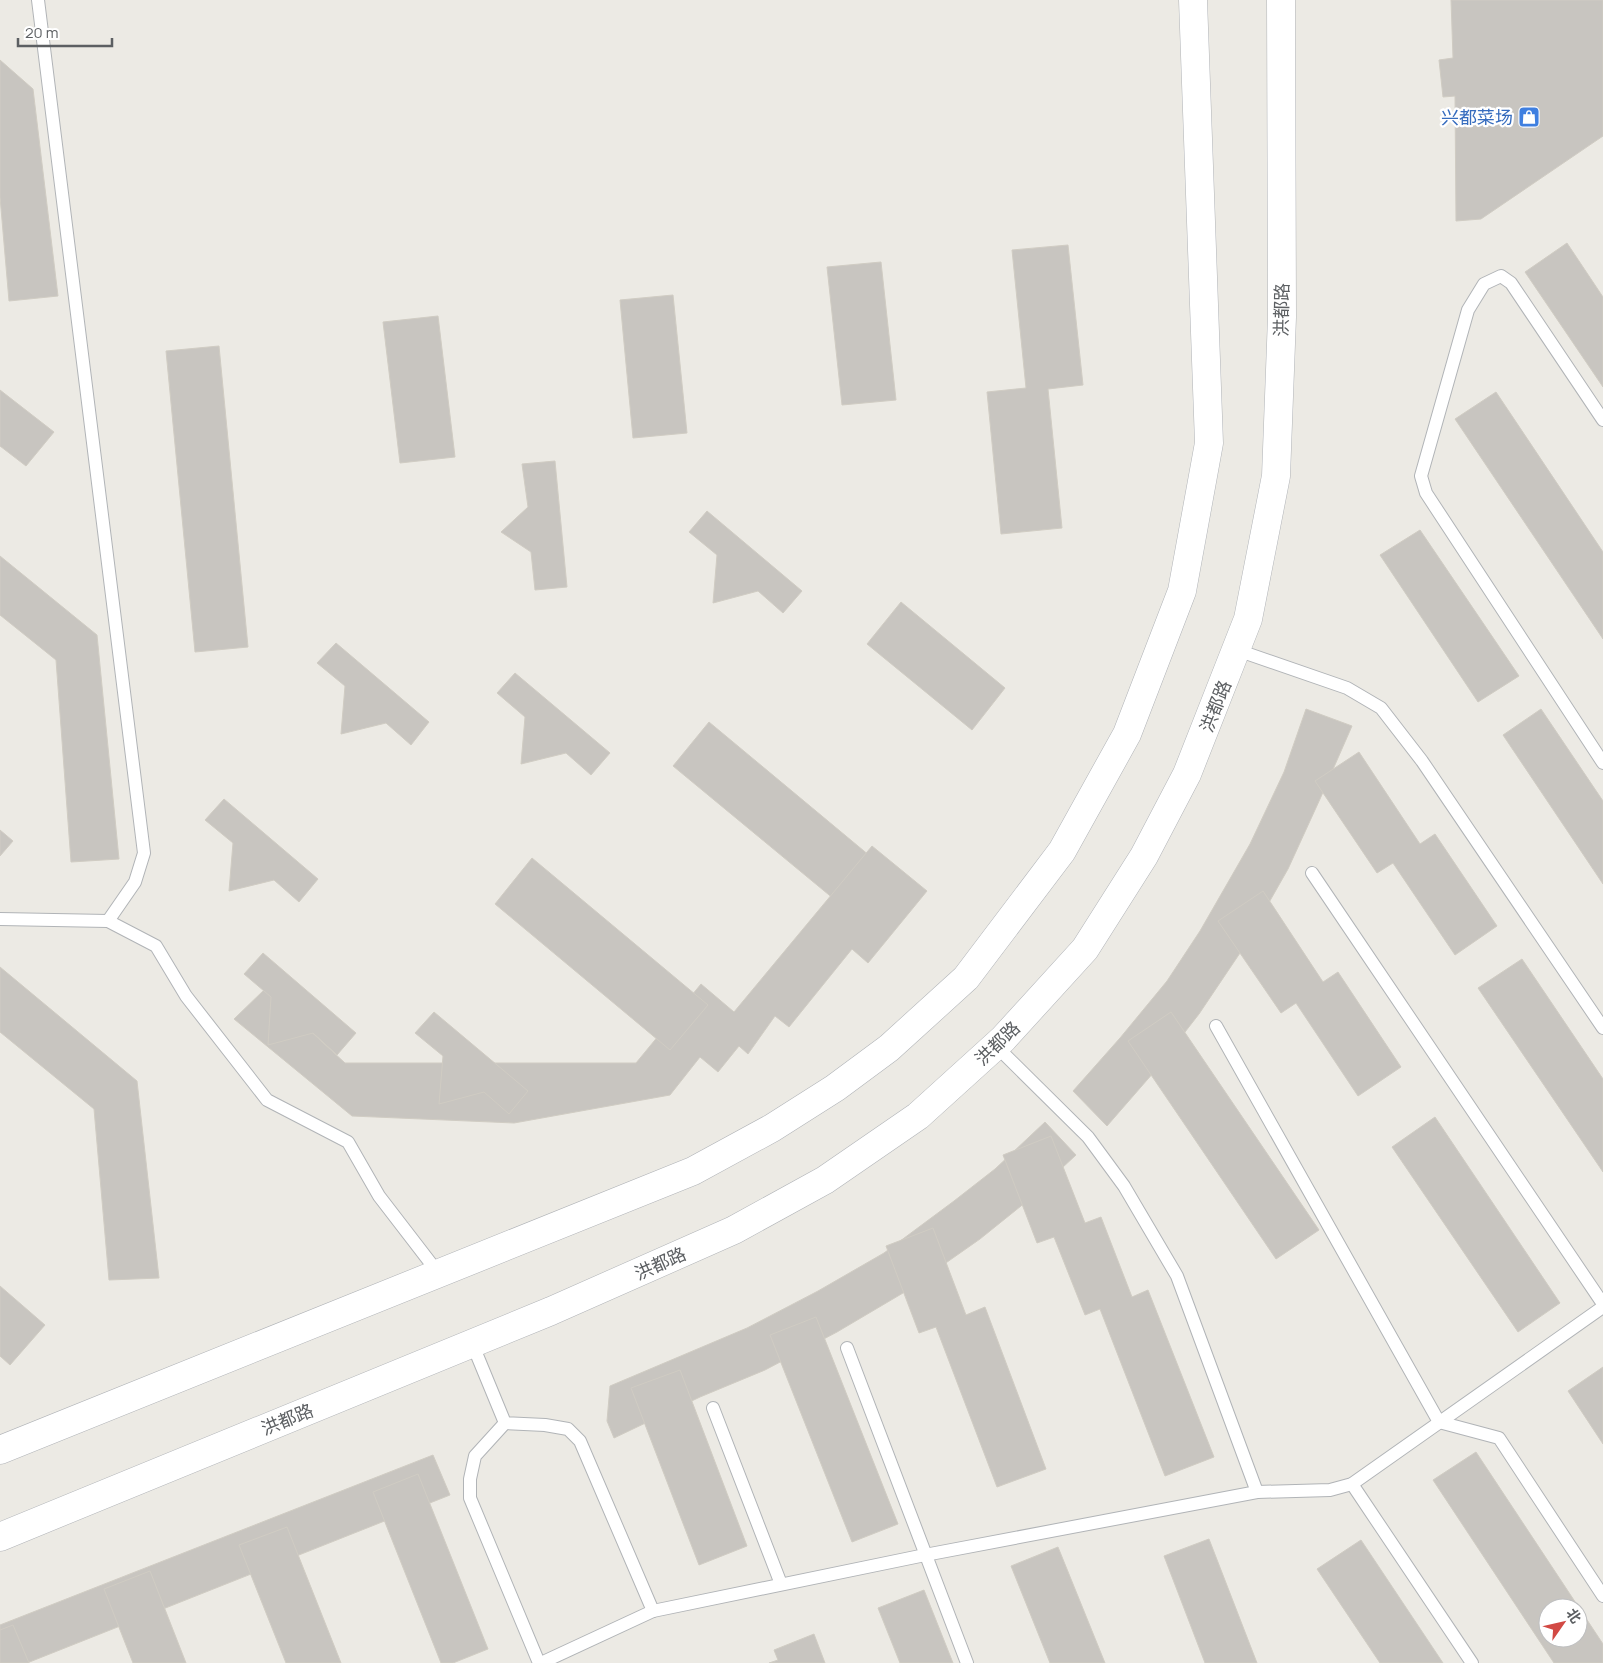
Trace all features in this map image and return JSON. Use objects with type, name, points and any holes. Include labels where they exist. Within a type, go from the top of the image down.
[{"type":"main road","points":[[0,1450],[692,1171],[772,1128],[835,1088],[889,1048],[966,978],[1062,851],[1127,734],[1182,591],[1209,443],[1193,0]]},
{"type":"main road","name":"洪都路","points":[[0,1537],[551,1311],[734,1230],[825,1180],[918,1116],[996,1046],[1085,950],[1144,856],[1188,774],[1248,619],[1276,476],[1282,317],[1281,0]]},
{"type":"lane","points":[[38,0],[144,853],[135,882],[108,921]]},
{"type":"lane","points":[[1603,420],[1511,283],[1501,276],[1484,284],[1468,310],[1421,476],[1426,493],[1603,763]]},
{"type":"lane","points":[[1237,650],[1347,688],[1382,708],[1422,760],[1603,1028]]},
{"type":"lane","points":[[505,1423],[475,1456],[470,1479],[470,1498],[540,1663],[653,1611],[925,1555],[1257,1492],[1330,1490],[1352,1484],[1603,1306],[1312,873]]},
{"type":"lane","points":[[0,920],[108,921],[156,946],[186,996],[267,1100],[348,1142],[379,1196],[439,1274]]},
{"type":"lane","points":[[1216,1026],[1439,1422],[1499,1438],[1603,1596]]},
{"type":"lane","points":[[996,1046],[1088,1137],[1124,1186],[1177,1276],[1257,1492]]},
{"type":"lane","points":[[472,1343],[505,1423]]},
{"type":"lane","points":[[847,1348],[967,1663]]},
{"type":"lane","points":[[713,1408],[781,1584]]},
{"type":"lane","points":[[505,1423],[545,1425],[568,1429],[580,1441],[653,1611]]},
{"type":"lane","points":[[1352,1484],[1472,1663]]},
{"type":"building","name":"兴都菜场","points":[[1451,0],[1603,0],[1603,136],[1481,219],[1456,221],[1455,96],[1443,97],[1439,60],[1453,58]]},
{"type":"building","points":[[0,60],[33,89],[58,296],[9,301],[0,197]]},
{"type":"building","points":[[1567,243],[1603,297],[1603,387],[1525,272]]},
{"type":"building","points":[[1068,245],[1083,385],[1048,389],[1062,528],[1001,534],[987,392],[1026,388],[1012,250]]},
{"type":"building","points":[[881,262],[896,400],[842,405],[827,267]]},
{"type":"building","points":[[673,295],[687,433],[633,438],[620,300]]},
{"type":"building","points":[[438,316],[455,457],[400,463],[383,322]]},
{"type":"building","points":[[219,346],[248,647],[195,652],[166,351]]},
{"type":"building","points":[[0,390],[54,432],[26,466],[0,446]]},
{"type":"building","points":[[1496,392],[1603,552],[1603,639],[1455,419]]},
{"type":"building","points":[[555,461],[567,587],[535,590],[531,552],[501,532],[528,507],[522,464]]},
{"type":"building","points":[[707,511],[802,591],[783,613],[758,591],[713,603],[717,555],[689,532]]},
{"type":"building","points":[[1420,530],[1519,676],[1478,702],[1380,555]]},
{"type":"building","points":[[0,556],[97,635],[119,859],[71,862],[56,660],[0,615]]},
{"type":"building","points":[[901,602],[1005,688],[972,730],[867,644]]},
{"type":"building","points":[[336,643],[429,722],[411,745],[386,723],[341,734],[345,686],[317,663]]},
{"type":"building","points":[[515,673],[610,753],[591,775],[566,753],[521,764],[525,717],[497,693]]},
{"type":"building","points":[[1306,709],[1352,726],[1288,869],[1242,950],[1199,1014],[1154,1072],[1107,1126],[1073,1091],[1167,981],[1200,931],[1250,844],[1284,772]]},
{"type":"building","points":[[1541,709],[1603,801],[1603,884],[1503,735]]},
{"type":"building","points":[[709,722],[882,866],[846,909],[673,766]]},
{"type":"building","points":[[1359,752],[1420,844],[1435,834],[1497,926],[1455,955],[1393,863],[1377,873],[1315,781]]},
{"type":"building","points":[[224,799],[318,879],[299,902],[274,880],[229,891],[233,843],[205,820]]},
{"type":"building","points":[[0,830],[13,841],[0,856]]},
{"type":"building","points":[[872,846],[927,891],[868,963],[852,949],[789,1027],[775,1016],[748,1054],[739,1046],[718,1072],[700,1057],[670,1095],[514,1123],[352,1116],[234,1019],[265,989],[345,1063],[636,1063],[701,984],[734,1012]]},
{"type":"building","points":[[532,858],[708,1005],[670,1050],[495,904]]},
{"type":"building","points":[[1263,891],[1323,982],[1338,972],[1401,1067],[1358,1096],[1296,1003],[1281,1013],[1218,921]]},
{"type":"building","points":[[263,953],[356,1033],[337,1055],[313,1033],[268,1045],[271,997],[244,974]]},
{"type":"building","points":[[1522,959],[1603,1079],[1603,1172],[1478,988]]},
{"type":"building","points":[[0,967],[137,1081],[159,1278],[109,1280],[94,1109],[0,1032]]},
{"type":"building","points":[[434,1012],[528,1091],[509,1114],[484,1092],[439,1104],[443,1056],[415,1033]]},
{"type":"building","points":[[1171,1012],[1319,1230],[1276,1259],[1128,1041]]},
{"type":"building","points":[[1435,1117],[1560,1303],[1518,1332],[1392,1147]]},
{"type":"building","points":[[1045,1122],[1076,1155],[1021,1206],[980,1239],[903,1293],[837,1332],[765,1370],[700,1397],[614,1438],[607,1421],[610,1386],[747,1328],[818,1291],[884,1253],[995,1169]]},
{"type":"building","points":[[1051,1136],[1085,1223],[1101,1217],[1132,1297],[1148,1290],[1214,1457],[1165,1476],[1100,1309],[1085,1315],[1054,1237],[1037,1243],[1003,1155]]},
{"type":"building","points":[[933,1228],[966,1315],[985,1307],[1046,1469],[997,1487],[936,1327],[919,1333],[886,1246]]},
{"type":"building","points":[[0,1286],[45,1325],[10,1365],[0,1356]]},
{"type":"building","points":[[816,1317],[898,1524],[852,1542],[770,1335]]},
{"type":"building","points":[[1603,1367],[1603,1444],[1568,1391]]},
{"type":"building","points":[[680,1370],[747,1546],[699,1565],[631,1388]]},
{"type":"building","points":[[1476,1452],[1573,1598],[1538,1598],[1538,1639],[1433,1480]]},
{"type":"building","points":[[433,1455],[450,1495],[27,1663],[0,1663],[0,1625]]},
{"type":"building","points":[[418,1474],[488,1649],[453,1663],[441,1663],[373,1492]]},
{"type":"building","points":[[287,1527],[341,1663],[286,1663],[239,1545]]},
{"type":"building","points":[[1209,1539],[1257,1663],[1205,1663],[1164,1556]]},
{"type":"building","points":[[1361,1540],[1443,1663],[1380,1663],[1317,1569]]},
{"type":"building","points":[[1058,1547],[1105,1663],[1050,1663],[1011,1566]]},
{"type":"building","points":[[150,1571],[186,1663],[133,1663],[104,1589]]},
{"type":"building","points":[[924,1590],[953,1663],[900,1663],[878,1608]]},
{"type":"building","points":[[1588,1621],[1603,1644],[1603,1663],[1554,1663],[1544,1648],[1588,1648]]},
{"type":"building","points":[[13,1625],[29,1663],[0,1663],[0,1630]]},
{"type":"building","points":[[814,1634],[825,1663],[769,1663],[778,1660],[774,1650]]},
{"type":"place","name":"兴都菜场","points":[[1529,117]]}]
